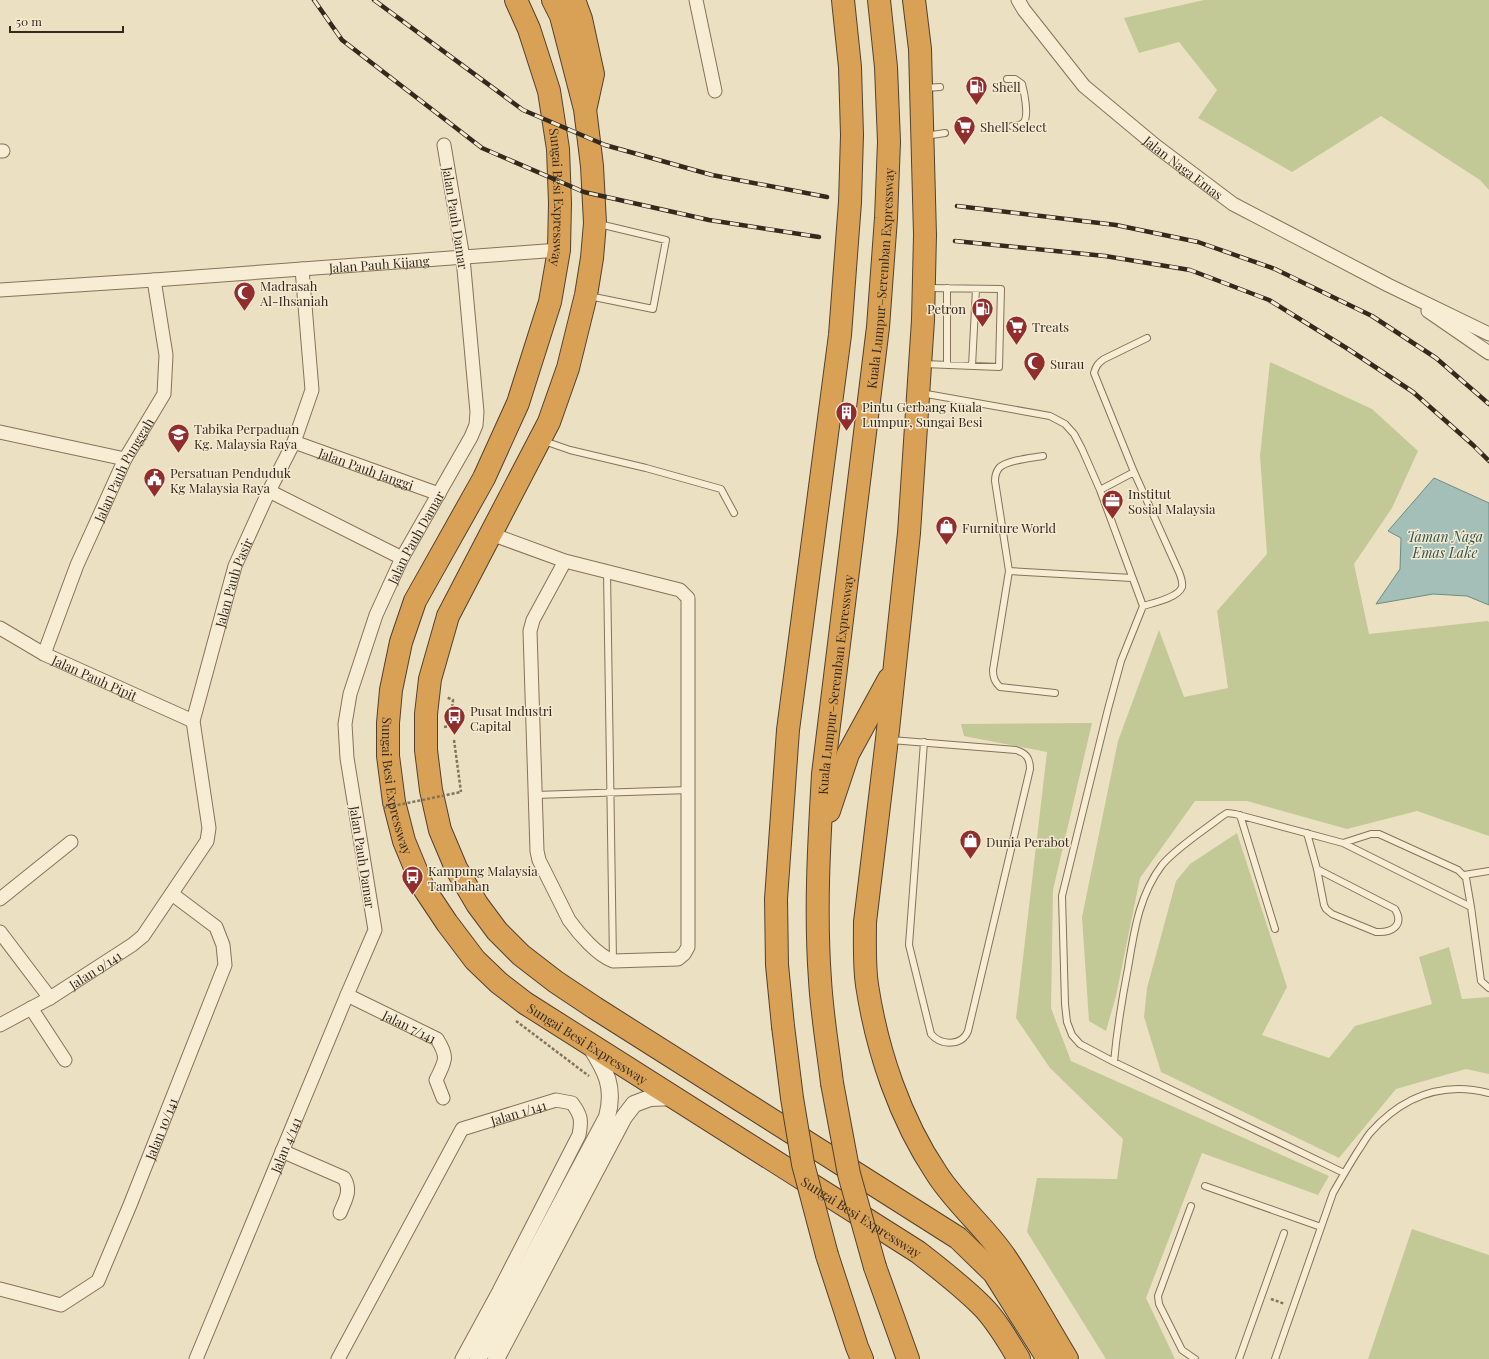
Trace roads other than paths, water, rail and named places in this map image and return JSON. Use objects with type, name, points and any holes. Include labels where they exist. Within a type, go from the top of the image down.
[{"type":"highway","name":"Sungai Besi Expressway","points":[[516,0],[529,29],[549,91],[558,150],[560,203],[559,250],[550,302],[518,403],[484,478],[415,601],[401,642],[391,690],[388,723],[388,756],[394,802],[404,841],[423,887],[447,923],[475,960],[499,983],[525,1003],[918,1252],[952,1278],[983,1307],[1004,1334],[1019,1359]]},
{"type":"highway","points":[[553,0],[561,16],[585,109],[592,166],[595,223],[592,258],[586,296],[568,368],[549,422],[448,616],[430,679],[426,714],[426,750],[431,790],[440,830],[456,868],[477,904],[497,931],[522,956],[556,982],[595,1008],[958,1238],[994,1273],[1048,1359]]},
{"type":"highway","points":[[574,0],[581,19],[593,74],[585,109]]},
{"type":"highway","points":[[843,0],[850,67],[852,135],[850,202],[840,335],[788,730],[776,899],[777,965],[783,1026],[792,1098],[803,1164],[827,1254],[862,1359]]},
{"type":"highway","name":"Kuala Lumpur–Seremban Expressway","points":[[880,0],[886,67],[888,134],[886,218],[878,327],[823,774],[818,902],[820,981],[832,1083],[849,1174],[875,1267],[908,1359]]},
{"type":"highway","points":[[914,0],[920,49],[931,88],[922,136],[925,235],[924,288],[919,392],[909,533],[865,929],[867,985],[880,1047],[891,1081],[918,1142],[937,1174],[956,1200],[1006,1257],[1068,1359]]},
{"type":"highway","points":[[820,838],[848,754],[894,671]]},
{"type":"street","points":[[696,0],[714,91]]},
{"type":"street","name":"Jalan Naga Emas","points":[[1018,0],[1084,86],[1156,146],[1233,204],[1388,285],[1489,334]]},
{"type":"street","name":"Jalan Pauh Damar","points":[[375,930],[347,758],[345,724],[350,694],[376,615],[402,558],[471,437],[476,425],[477,412],[463,258],[444,145]]},
{"type":"street","name":"Jalan Pauh Kijang","points":[[3,290],[559,250]]},
{"type":"street","name":"Jalan Pauh Pasir","points":[[172,894],[207,841],[209,828],[193,721],[235,566],[269,491],[294,442],[312,390],[302,269]]},
{"type":"street","name":"Jalan Pauh Punggah","points":[[44,654],[77,565],[125,459],[164,394],[166,355],[154,280]]},
{"type":"street","name":"Jalan Naga Emas","points":[[1388,285],[1489,353]]},
{"type":"street","points":[[0,432],[125,459]]},
{"type":"street","name":"Jalan Pauh Janggi","points":[[294,442],[439,494]]},
{"type":"street","points":[[269,491],[402,558]]},
{"type":"street","points":[[491,534],[565,562],[680,590],[688,598],[688,947],[684,954],[678,959],[613,961],[604,958],[575,929],[569,920],[539,860],[537,851],[530,631],[533,620],[565,562]]},
{"type":"street","name":"Jalan Pauh Pipit","points":[[0,628],[44,654],[193,721]]},
{"type":"street","points":[[0,899],[71,842]]},
{"type":"street","name":"Jalan 9/141","points":[[0,1026],[50,998],[132,945],[143,936],[172,894]]},
{"type":"street","name":"Jalan 10/141","points":[[0,1289],[61,1305],[98,1281],[130,1205],[225,965],[223,945],[216,927],[172,894]]},
{"type":"street","name":"Jalan 4/141","points":[[197,1359],[346,995],[375,930]]},
{"type":"street","points":[[0,932],[50,998]]},
{"type":"street","name":"Jalan 7/141","points":[[346,995],[437,1039],[444,1050],[445,1063],[436,1080],[444,1098]]},
{"type":"street","points":[[31,1008],[65,1060]]},
{"type":"street","points":[[478,1359],[607,1117],[611,1103],[610,1088],[605,1072],[586,1041]]},
{"type":"street","points":[[496,1359],[624,1117],[634,1104],[650,1098],[676,1098]]},
{"type":"street","name":"Jalan 1/141","points":[[338,1359],[462,1129],[556,1100],[572,1103],[579,1112],[581,1124],[579,1135],[499,1291],[462,1359]]},
{"type":"street","points":[[282,1151],[344,1178],[348,1184],[348,1192],[340,1213]]},
{"type":"lane","points":[[1007,79],[1015,79],[1022,84],[1026,113],[1024,122],[1012,126]]},
{"type":"lane","points":[[922,136],[946,133]]},
{"type":"lane","points":[[586,296],[653,309],[666,240],[595,223]]},
{"type":"lane","points":[[920,364],[999,366],[1001,289],[924,288]]},
{"type":"lane","points":[[947,364],[948,288]]},
{"type":"lane","points":[[972,366],[976,289]]},
{"type":"lane","points":[[1143,606],[1172,597],[1178,593],[1182,587],[1182,580],[1180,572],[1134,472],[1094,373],[1099,362],[1147,338]]},
{"type":"lane","points":[[919,392],[1050,416],[1065,424],[1074,434],[1100,490],[1143,606],[1121,661],[1062,896],[1065,1004],[1067,1022],[1072,1035],[1080,1044],[1114,1062],[1344,1173]]},
{"type":"lane","points":[[541,439],[570,450],[721,488],[734,513]]},
{"type":"lane","points":[[1043,456],[1002,465],[998,469],[996,475],[995,481],[1010,571],[994,663],[993,677],[1000,687],[1055,693]]},
{"type":"lane","points":[[1100,490],[1134,472]]},
{"type":"lane","points":[[1010,571],[1132,578]]},
{"type":"lane","points":[[607,572],[613,961]]},
{"type":"lane","points":[[887,739],[924,742],[1016,750],[1027,756],[1030,762],[1030,769],[968,1031],[962,1040],[951,1043],[938,1040],[931,1034],[909,948],[924,742]]},
{"type":"lane","points":[[536,795],[689,790]]},
{"type":"lane","points":[[1114,1062],[1118,1021],[1135,928],[1141,905],[1150,885],[1163,865],[1180,849],[1227,813],[1240,815],[1343,843],[1471,907]]},
{"type":"lane","points":[[1240,815],[1275,929]]},
{"type":"lane","points":[[1307,833],[1317,869],[1324,905],[1329,912],[1376,932],[1383,933],[1391,931],[1396,927],[1399,920],[1395,909],[1317,869]]},
{"type":"lane","points":[[1343,843],[1371,834],[1379,834],[1458,870],[1464,875],[1467,882],[1471,907],[1480,981],[1489,988]]},
{"type":"lane","points":[[1464,875],[1489,871]]},
{"type":"lane","points":[[1275,1359],[1333,1193],[1344,1173],[1370,1134],[1394,1110],[1413,1098],[1457,1088],[1489,1093]]},
{"type":"lane","points":[[1205,1186],[1321,1227]]},
{"type":"lane","points":[[1191,1206],[1158,1296],[1159,1304],[1181,1348],[1184,1352],[1195,1359]]},
{"type":"lane","points":[[1240,1359],[1284,1233]]},
{"type":"water","name":"Taman Naga Emas Lake","points":[[1434,478],[1489,503],[1489,605],[1467,596],[1433,594],[1376,604],[1400,569],[1401,538],[1388,531]]},
{"type":"railway","points":[[314,0],[342,40],[482,148],[584,192],[709,220],[819,237]]},
{"type":"railway","points":[[374,0],[523,110],[605,145],[712,175],[827,197]]},
{"type":"railway","points":[[957,206],[1116,225],[1198,242],[1275,269],[1372,316],[1436,358],[1489,404]]},
{"type":"railway","points":[[955,241],[1105,256],[1190,270],[1269,300],[1348,349],[1413,392],[1489,461]]},
{"type":"place","name":"Shell","points":[[976,106]]},
{"type":"place","name":"Shell Select","points":[[965,146]]},
{"type":"place","name":"Madrasah Al-Ihsaniah","points":[[244,312]]},
{"type":"place","name":"Petron","points":[[982,328]]},
{"type":"place","name":"Treats","points":[[1017,346]]},
{"type":"place","name":"Surau","points":[[1035,382]]},
{"type":"place","name":"Pintu Gerbang Kuala Lumpur, Sungai Besi","points":[[846,432]]},
{"type":"place","name":"Tabika Perpaduan Kg. Malaysia Raya","points":[[178,454]]},
{"type":"place","name":"Persatuan Penduduk Kg Malaysia Raya","points":[[154,498]]},
{"type":"place","name":"Institut Sosial Malaysia","points":[[1113,520]]},
{"type":"place","name":"Furniture World","points":[[946,546]]},
{"type":"place","name":"Pusat Industri Capital","points":[[454,736]]},
{"type":"place","name":"Dunia Perabot","points":[[970,860]]},
{"type":"place","name":"Kampung Malaysia Tambahan","points":[[413,896]]}]
